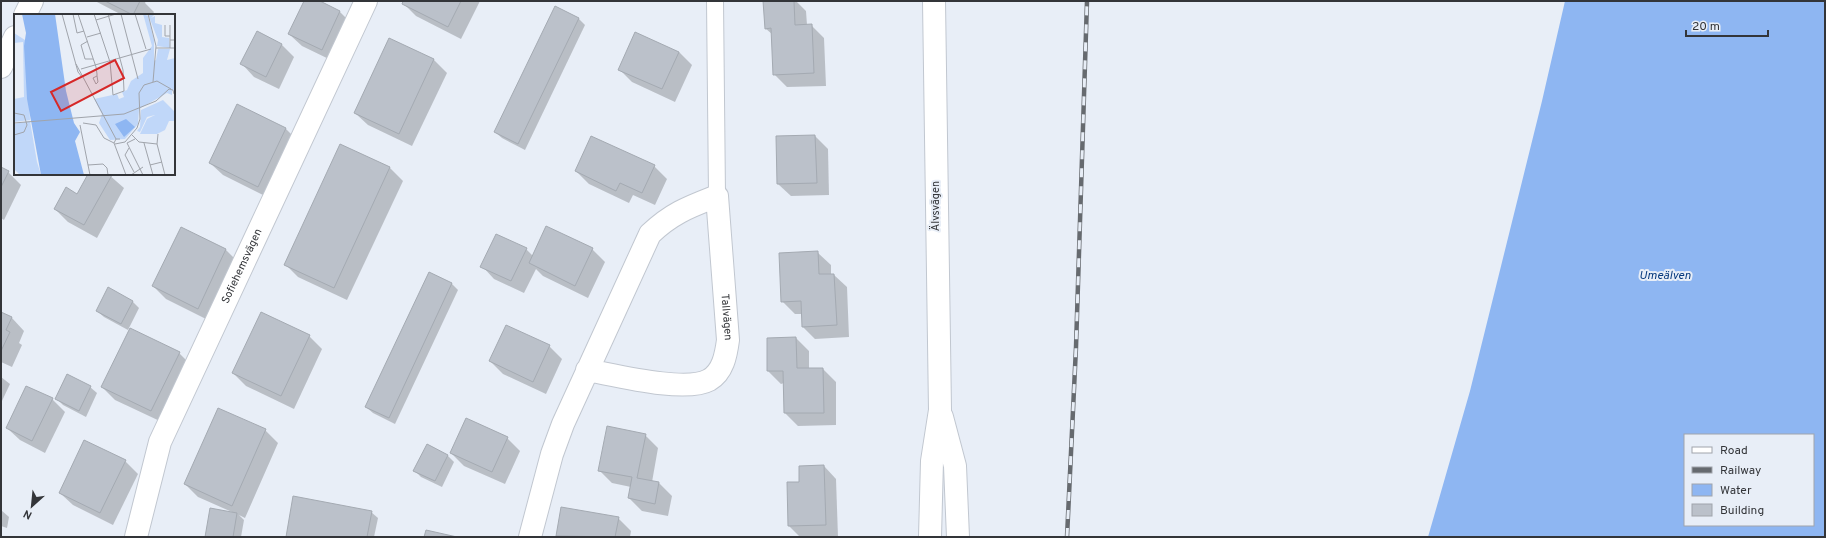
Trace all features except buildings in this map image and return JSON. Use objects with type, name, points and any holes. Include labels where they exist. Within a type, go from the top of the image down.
[{"type":"street","points":[[26,14],[32,1]]},
{"type":"street","name":"Sofiehemsvägen","points":[[136,537],[160,442],[366,1]]},
{"type":"street","name":"Älvsvägen","points":[[930,537],[932,461],[940,410],[934,1]]},
{"type":"street","points":[[1,67],[14,39]]},
{"type":"street","points":[[530,537],[552,454],[563,424],[650,234],[665,220],[684,209],[717,196]]},
{"type":"street","name":"Tallvägen","points":[[587,370],[678,386],[710,380],[721,369],[726,355],[728,340],[717,196]]},
{"type":"street","name":"Älvsvägen","points":[[940,410],[955,466],[958,537]]},
{"type":"lane","name":"Tallvägen","points":[[715,1],[717,196]]},
{"type":"water","name":"Umeälven","points":[[1565,1],[1825,1],[1825,537],[1428,537],[1470,391],[1542,101]]},
{"type":"railway","points":[[1067,537],[1076,347],[1087,1]]}]
